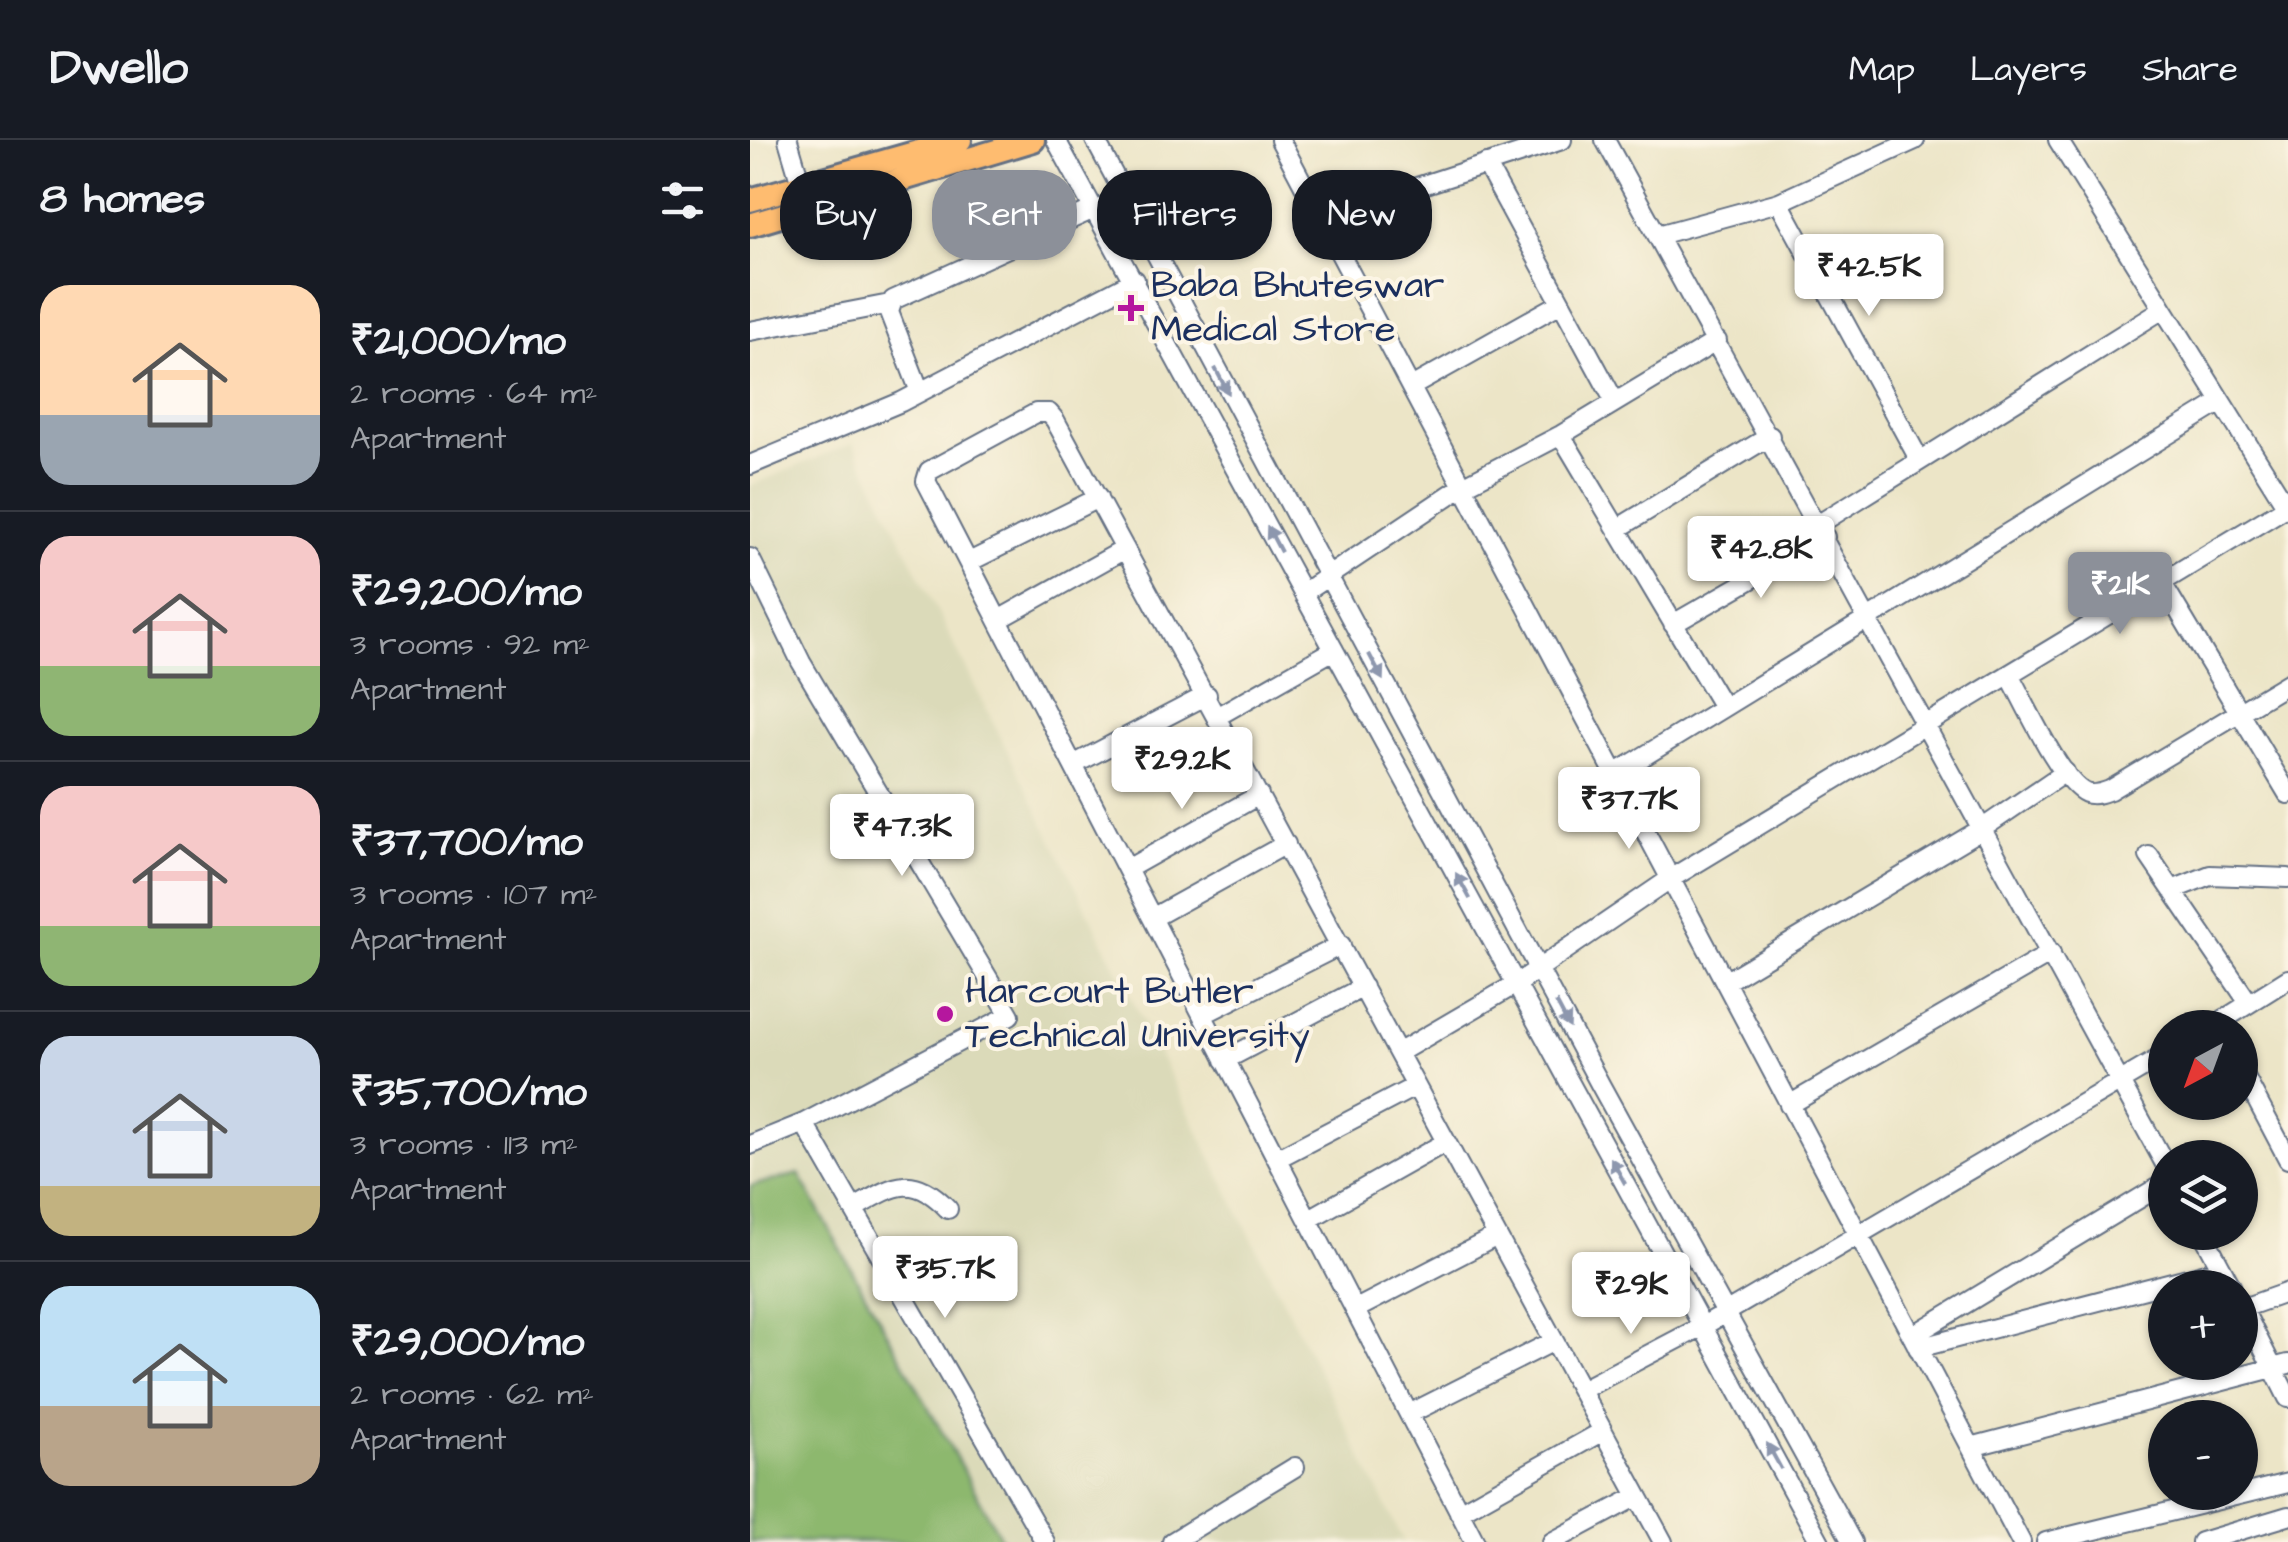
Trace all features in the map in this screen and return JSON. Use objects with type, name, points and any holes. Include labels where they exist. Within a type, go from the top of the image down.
[{"type":"main road","points":[[852,170],[960,140]]},
{"type":"main road","points":[[750,225],[1033,140]]},
{"type":"main road","points":[[750,200],[780,191]]},
{"type":"street","points":[[788,140],[798,170]]},
{"type":"street","points":[[1056,140],[1820,1542]]},
{"type":"street","points":[[1096,140],[1538,968],[1852,1542]]},
{"type":"street","points":[[1280,140],[1296,170]]},
{"type":"street","points":[[1432,182],[1562,140]]},
{"type":"street","points":[[1605,140],[2152,1140]]},
{"type":"street","points":[[1658,235],[1778,202],[1915,140]]},
{"type":"street","points":[[1398,1053],[1516,984],[1670,879],[2287,506],[2058,140]]},
{"type":"street","points":[[1486,164],[1615,402]]},
{"type":"street","points":[[1778,202],[1919,459]]},
{"type":"street","points":[[750,331],[890,304],[900,294],[1096,208]]},
{"type":"street","points":[[1343,260],[2021,1542]]},
{"type":"street","points":[[750,465],[920,392],[1135,280]]},
{"type":"street","points":[[1411,387],[1561,303]]},
{"type":"street","points":[[890,304],[920,392]]},
{"type":"street","points":[[1673,624],[1822,531],[1919,459],[2163,308]]},
{"type":"street","points":[[1303,593],[1463,486],[1561,435],[1717,342]]},
{"type":"street","points":[[1615,774],[1868,615],[2222,402]]},
{"type":"street","points":[[1475,1542],[926,476],[944,460],[1036,413],[1052,416],[1098,498],[1663,1542]]},
{"type":"street","points":[[1561,435],[1722,707]]},
{"type":"street","points":[[1617,529],[1770,436]]},
{"type":"street","points":[[970,562],[1098,498]]},
{"type":"street","points":[[1000,619],[1125,549]]},
{"type":"street","points":[[750,558],[801,662],[1010,1016],[804,1123],[750,1146]]},
{"type":"street","points":[[2162,583],[2288,794]]},
{"type":"street","points":[[1218,716],[1334,650]]},
{"type":"street","points":[[2010,676],[2065,772],[2086,793],[2101,794],[2288,683]]},
{"type":"street","points":[[1073,764],[1207,695]]},
{"type":"street","points":[[1725,982],[1983,828],[2065,772]]},
{"type":"street","points":[[1129,868],[1259,796]]},
{"type":"street","points":[[1154,917],[1286,844]]},
{"type":"street","points":[[2149,856],[2249,1003]]},
{"type":"street","points":[[2172,890],[2210,875],[2288,878]]},
{"type":"street","points":[[1204,1014],[1341,945]]},
{"type":"street","points":[[1789,1105],[2051,954]]},
{"type":"street","points":[[2239,1010],[2288,979]]},
{"type":"street","points":[[1226,1060],[1362,987]]},
{"type":"street","points":[[1581,1390],[1703,1326],[2148,1065]]},
{"type":"street","points":[[1280,1157],[1416,1086]]},
{"type":"street","points":[[2258,1101],[2288,1157]]},
{"type":"street","points":[[804,1123],[1045,1542]]},
{"type":"street","points":[[1311,1218],[1446,1142]]},
{"type":"street","points":[[853,1209],[891,1188],[907,1185],[928,1190],[948,1209]]},
{"type":"street","points":[[1915,1342],[2148,1194]]},
{"type":"street","points":[[1356,1309],[1497,1236]]},
{"type":"street","points":[[2211,1250],[2222,1270]]},
{"type":"street","points":[[1915,1342],[2148,1287]]},
{"type":"street","points":[[2258,1300],[2288,1292]]},
{"type":"street","points":[[2258,1330],[2281,1366],[2288,1398]]},
{"type":"street","points":[[1409,1414],[1554,1341]]},
{"type":"street","points":[[1971,1447],[2281,1366]]},
{"type":"street","points":[[1459,1512],[1603,1431]]},
{"type":"street","points":[[1172,1542],[1296,1467]]},
{"type":"street","points":[[2046,1542],[2288,1483]]},
{"type":"street","points":[[1552,1542],[1638,1496]]},
{"type":"street","points":[[2201,1542],[2288,1516]]},
{"type":"shaded area","name":"Harcourt Butler Technical University","points":[[853,443],[1404,1542],[750,1542],[750,486]]},
{"type":"green space","points":[[799,1174],[1003,1542],[750,1542],[750,1186]]},
{"type":"place","name":"Baba Bhuteswar Medical Store","points":[[1131,308]]},
{"type":"place","name":"Harcourt Butler Technical University","points":[[945,1014]]}]
